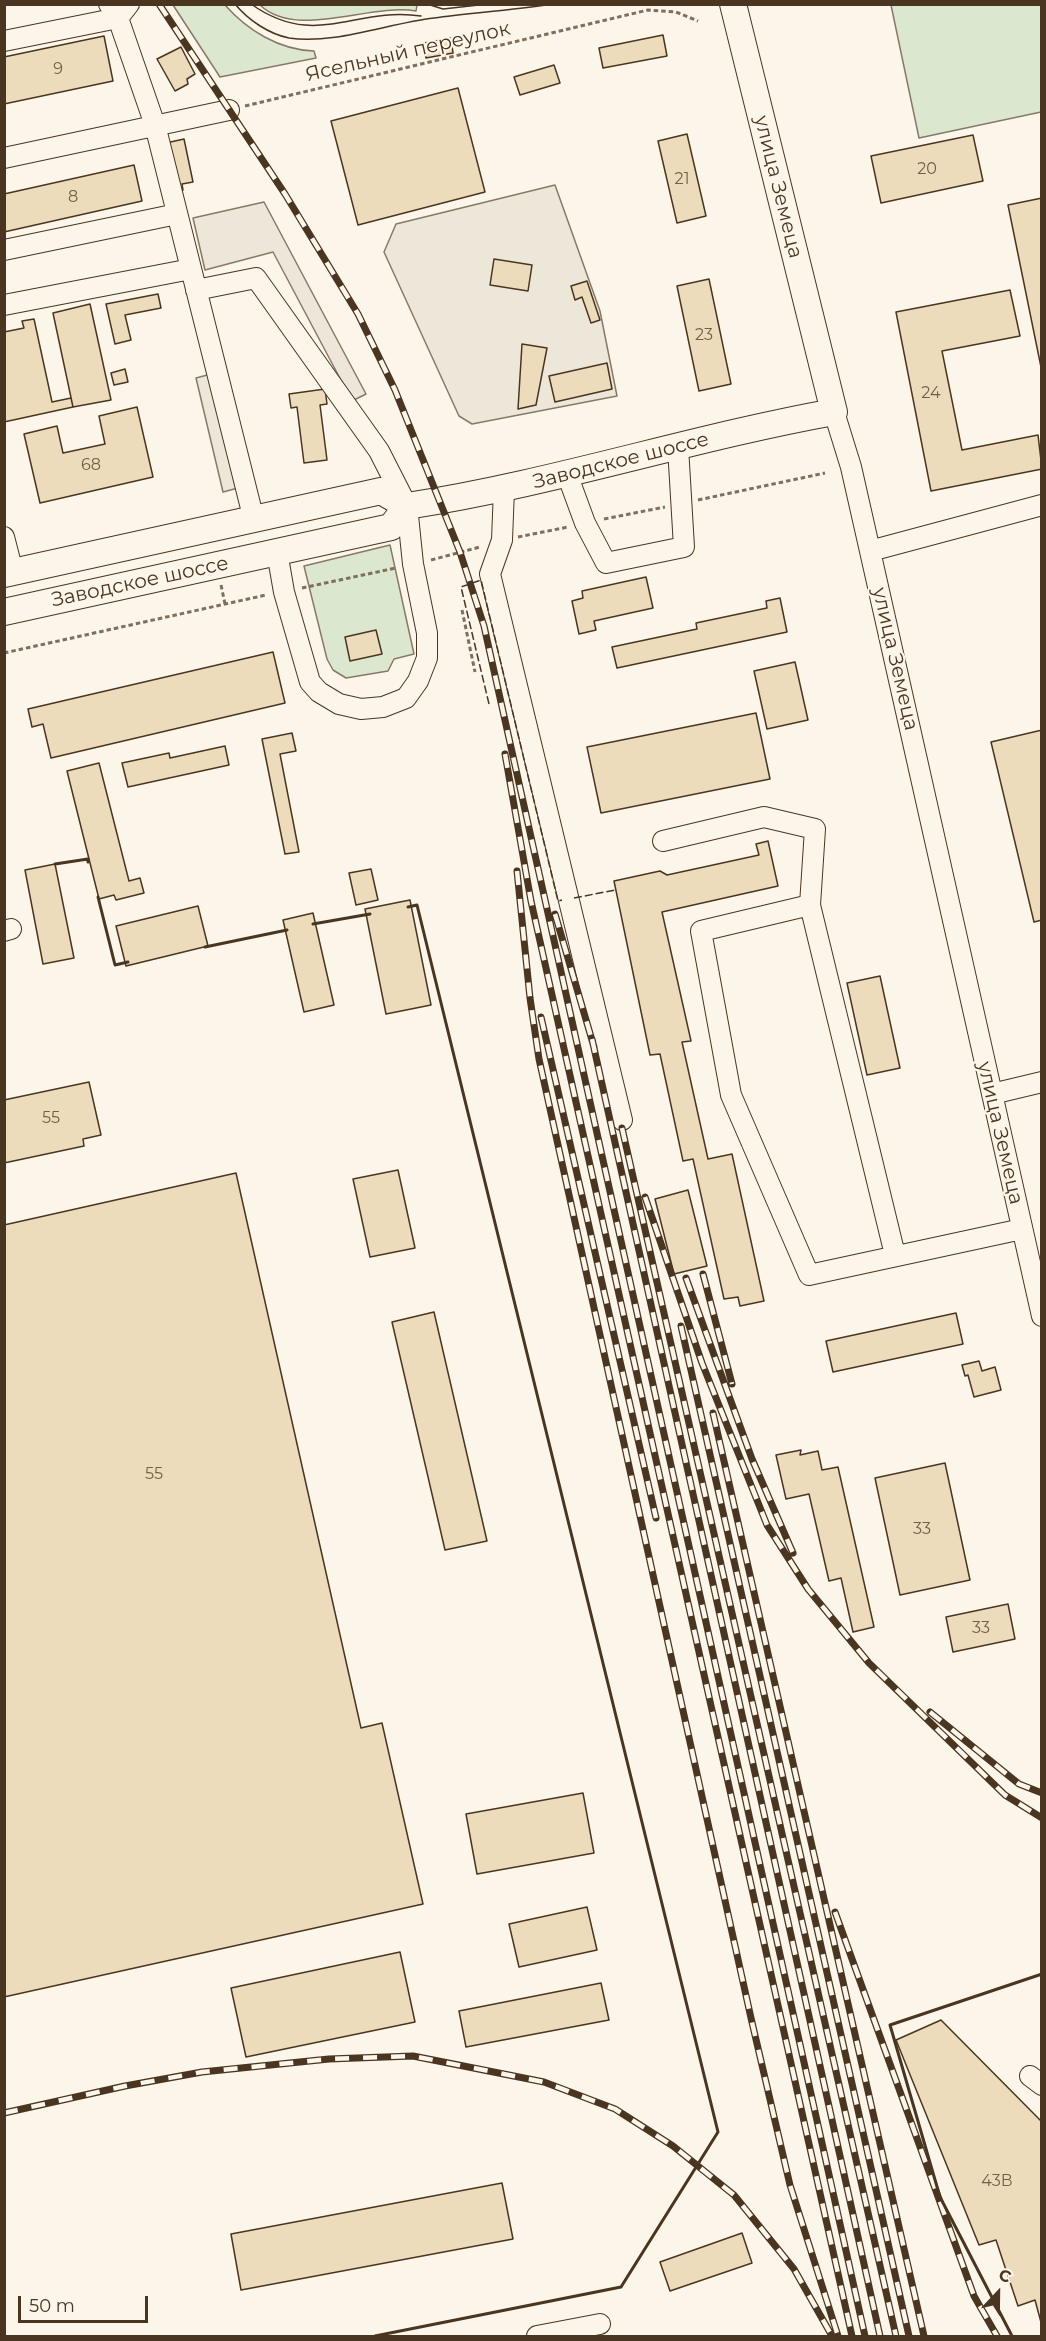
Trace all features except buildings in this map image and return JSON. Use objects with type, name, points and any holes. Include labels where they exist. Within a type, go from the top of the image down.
[{"type":"main road","name":"улица Земеца","points":[[733,4],[834,412]]},
{"type":"main road","name":"Заводское шоссе","points":[[9,573],[381,491],[406,506],[504,489],[781,422],[834,412]]},
{"type":"main road","name":"Заводское шоссе","points":[[4,612],[391,526],[406,506]]},
{"type":"street","points":[[4,40],[119,9],[155,125],[254,520]]},
{"type":"street","points":[[4,158],[229,110]]},
{"type":"street","points":[[4,250],[177,214]]},
{"type":"street","points":[[4,305],[191,269]]},
{"type":"street","points":[[196,290],[256,278],[379,451],[406,506],[413,564],[427,633],[427,658],[418,681],[406,698],[383,707],[361,709],[339,704],[319,692],[310,682],[284,591],[277,552]]},
{"type":"street","name":"улица Земеца","points":[[834,412],[851,467],[1041,1316]]},
{"type":"street","points":[[567,474],[585,523],[606,563],[684,547],[678,447]]},
{"type":"street","points":[[504,489],[502,540],[490,574],[622,1120]]},
{"type":"street","points":[[870,551],[1041,505]]},
{"type":"street","points":[[4,537],[9,573]]},
{"type":"street","points":[[663,841],[764,817],[815,829],[810,904],[895,1255]]},
{"type":"street","points":[[810,904],[701,931],[731,1095],[809,1275],[1022,1229]]},
{"type":"street","points":[[992,1094],[1041,1082]]},
{"type":"street","points":[[537,2337],[600,2324]]},
{"type":"path","name":"Ясельный переулок","points":[[229,110],[648,10],[676,12],[698,21]]},
{"type":"path","points":[[462,610],[475,672]]},
{"type":"green space","points":[[173,5],[225,5],[243,23],[265,37],[288,47],[314,51],[316,58],[220,77]]},
{"type":"green space","points":[[260,5],[417,5],[416,11],[397,10],[334,18],[293,20],[275,15]]},
{"type":"green space","points":[[891,5],[1041,5],[1041,112],[919,138]]},
{"type":"green space","points":[[390,545],[414,654],[394,659],[388,671],[346,678],[333,670],[327,659],[304,566]]},
{"type":"shaded area","points":[[555,185],[600,311],[617,396],[472,424],[459,416],[384,252],[396,224]]},
{"type":"shaded area","points":[[264,202],[366,394],[352,401],[273,252],[205,270],[193,218]]},
{"type":"shaded area","points":[[211,374],[238,488],[223,492],[196,378]]},
{"type":"tram line","points":[[235,4],[253,21],[267,30],[289,38],[306,39],[343,36],[434,18],[552,4]]},
{"type":"tram line","points":[[251,4],[274,17],[296,24],[335,24],[397,14],[421,16]]},
{"type":"tram line","points":[[427,4],[443,9],[488,4]]},
{"type":"railway","points":[[159,4],[285,194],[358,314],[395,390],[460,552],[484,626],[865,2336]]},
{"type":"railway","points":[[505,754],[531,901],[852,2336]]},
{"type":"railway","points":[[517,871],[530,998],[539,1059],[790,2185],[838,2336]]},
{"type":"railway","points":[[555,914],[594,1047]]},
{"type":"railway","points":[[541,1017],[656,1518]]},
{"type":"railway","points":[[592,1039],[880,2336]]},
{"type":"railway","points":[[622,1128],[896,2336]]},
{"type":"railway","points":[[645,1197],[702,1363],[767,1525],[808,1589],[869,1663],[1005,1795],[1042,1818]]},
{"type":"railway","points":[[703,1274],[732,1384]]},
{"type":"railway","points":[[686,1278],[752,1459],[793,1553]]},
{"type":"railway","points":[[681,1326],[909,2336]]},
{"type":"railway","points":[[713,1413],[924,2336]]},
{"type":"railway","points":[[930,1712],[1019,1784],[1042,1793]]},
{"type":"railway","points":[[835,1912],[974,2296],[997,2336]]},
{"type":"railway","points":[[4,2113],[125,2086],[202,2072],[329,2059],[413,2056],[544,2082],[615,2109],[673,2146],[734,2195],[794,2269],[832,2336]]},
{"type":"fence","points":[[489,704],[461,587],[481,580],[558,901],[562,900]]},
{"type":"fence","points":[[574,898],[615,890]]},
{"type":"wall","points":[[55,864],[88,859],[88,862]]},
{"type":"wall","points":[[98,897],[115,965],[128,962]]},
{"type":"wall","points":[[375,2336],[621,2287],[718,2132],[417,905],[408,907]]},
{"type":"wall","points":[[313,924],[370,914]]},
{"type":"wall","points":[[205,947],[287,930]]},
{"type":"wall","points":[[1012,2336],[940,2197],[890,2025],[1042,1974]]}]
